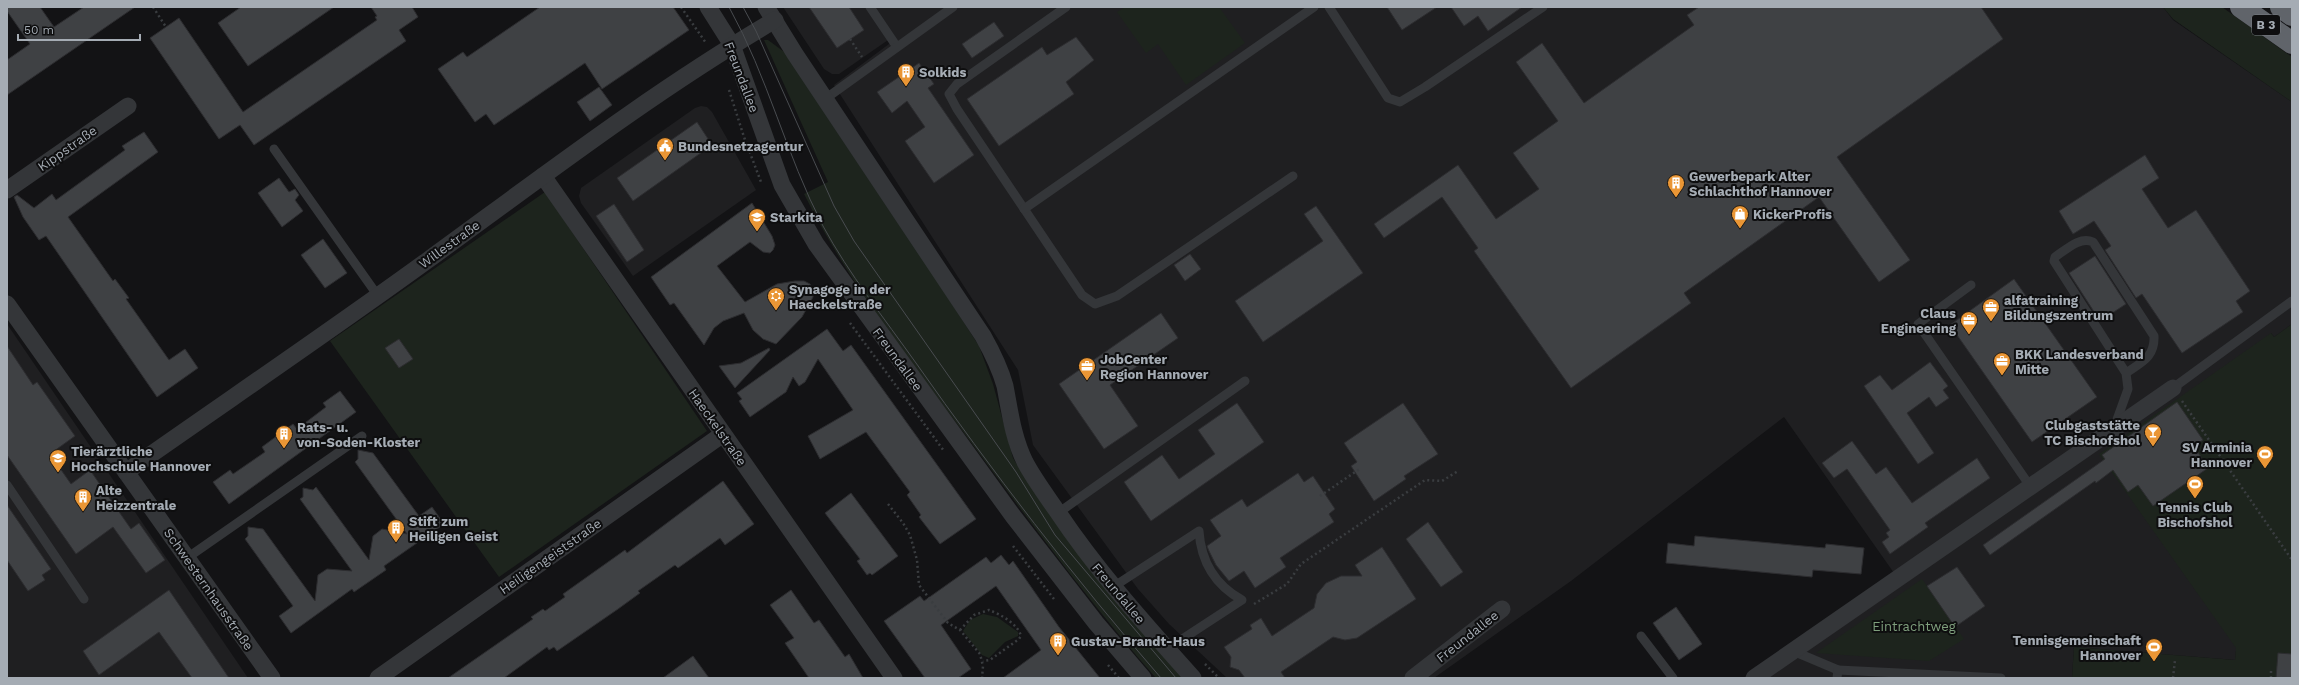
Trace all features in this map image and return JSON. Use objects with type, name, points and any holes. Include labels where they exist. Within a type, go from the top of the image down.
[{"type":"highway","name":"B 3","points":[[2241,7],[2292,43]]},
{"type":"highway","name":"B 3","points":[[2281,7],[2292,15]]},
{"type":"street","name":"Freundallee","points":[[708,7],[732,45],[782,185],[816,244],[1013,516],[1096,623],[1143,678]]},
{"type":"street","name":"Willestraße","points":[[126,472],[378,296],[543,176],[714,56],[732,45],[771,14]]},
{"type":"street","name":"Freundallee","points":[[771,14],[825,99],[984,336],[997,361],[1004,385],[1015,437],[1025,462],[1078,543],[1113,587],[1193,678]]},
{"type":"street","name":"Kippstraße","points":[[7,190],[128,106]]},
{"type":"street","name":"Haeckelstraße","points":[[543,176],[894,678]]},
{"type":"street","name":"Schwesternhausstraße","points":[[7,304],[272,678]]},
{"type":"street","points":[[1754,678],[2173,388]]},
{"type":"street","name":"Heiligengeiststraße","points":[[378,678],[723,434]]},
{"type":"street","name":"Freundallee","points":[[1413,678],[1502,609]]},
{"type":"lane","points":[[870,7],[897,47]]},
{"type":"lane","points":[[825,99],[953,7]]},
{"type":"lane","points":[[1066,7],[957,84],[949,94],[956,109],[1082,295],[1095,304],[1117,296],[1293,176]]},
{"type":"lane","points":[[1024,209],[1314,7]]},
{"type":"lane","points":[[1329,7],[1388,98],[1400,102],[1425,87],[1543,7]]},
{"type":"lane","points":[[274,149],[378,296]]},
{"type":"lane","points":[[2114,428],[2126,398],[2128,379],[2126,373],[2054,261],[2055,257],[2080,240],[2087,239],[2093,242],[2154,336],[2155,345],[2150,357],[2126,373]]},
{"type":"lane","points":[[1971,285],[1918,324],[2030,486]]},
{"type":"lane","points":[[2173,388],[2292,301]]},
{"type":"lane","points":[[1058,513],[1245,381]]},
{"type":"lane","points":[[187,558],[362,436]]},
{"type":"lane","points":[[7,485],[84,598]]},
{"type":"lane","points":[[1113,587],[1199,531],[1202,553],[1210,571],[1227,590],[1242,600],[1166,648]]},
{"type":"lane","points":[[1641,636],[1673,678]]},
{"type":"lane","points":[[1793,651],[1838,674],[2001,678]]},
{"type":"path","points":[[153,7],[166,27]]},
{"type":"path","points":[[681,7],[714,56]]},
{"type":"path","points":[[850,39],[869,68]]},
{"type":"path","points":[[2173,388],[2292,560]]},
{"type":"path","points":[[1320,496],[1361,468]]},
{"type":"path","points":[[1242,600],[1254,605],[1288,584],[1301,564],[1425,480],[1442,481],[1458,471]]},
{"type":"path","points":[[888,504],[903,523],[910,535],[917,560],[919,585],[952,627],[960,630],[975,647],[983,661],[982,678]]},
{"type":"path","points":[[960,630],[974,615],[989,610],[1016,626],[1020,631],[1021,636],[1019,639],[990,660],[983,661]]},
{"type":"path","points":[[2173,678],[2175,660]]},
{"type":"path","points":[[2271,678],[2272,668]]},
{"type":"shaded area","points":[[783,7],[2163,7],[2173,20],[2292,102],[2292,324],[2274,337],[2271,333],[2235,660],[2074,647],[2072,678],[1753,678],[1894,573],[1784,417],[1571,581],[1434,678],[1227,678],[1169,624],[1138,589],[1033,445],[1018,370],[834,85],[893,41],[891,38],[839,74],[832,74],[824,69]]},
{"type":"shaded area","points":[[701,106],[707,107],[712,112],[756,190],[633,276],[581,203],[579,196],[581,188],[695,108]]},
{"type":"shaded area","name":"Tierärztliche Hochschule Hannover","points":[[7,324],[248,678],[7,678]]},
{"type":"green space","points":[[1125,7],[1219,7],[1245,43],[1186,85],[1158,44],[1146,53],[1117,12]]},
{"type":"green space","points":[[2163,7],[2222,7],[2292,57],[2292,102],[2173,19]]},
{"type":"green space","points":[[764,40],[768,40],[787,54],[865,168],[979,346],[993,384],[1013,458],[1026,479],[1184,678],[1156,678],[1130,648],[1081,588],[1034,526],[899,346],[858,287],[821,226],[804,194],[828,182]]},
{"type":"green space","points":[[545,192],[707,431],[499,577],[330,341]]},
{"type":"green space","points":[[2292,324],[2292,678],[2072,678],[2074,647],[2235,660],[2236,648],[2099,454],[2271,333],[2274,337]]},
{"type":"green space","name":"Eintrachtweg","points":[[1922,579],[1964,639],[1929,661],[1816,653]]},
{"type":"green space","points":[[983,614],[997,617],[1018,632],[1018,636],[1005,642],[989,658],[982,655],[963,631],[970,620]]},
{"type":"building","points":[[7,7],[40,7],[54,27],[84,7],[135,7],[7,95],[7,60],[30,44],[7,11]]},
{"type":"building","points":[[241,7],[334,7],[248,66],[218,23]]},
{"type":"building","points":[[371,7],[412,7],[418,17],[399,30],[406,41],[254,145],[240,125],[219,139],[150,38],[179,18],[243,112],[377,20],[375,17],[377,16]]},
{"type":"building","points":[[540,7],[673,7],[689,30],[602,89],[585,63],[494,125],[486,114],[475,122],[438,69],[463,52],[467,57]]},
{"type":"building","points":[[809,7],[849,7],[864,30],[837,48]]},
{"type":"building","points":[[1387,7],[1437,7],[1402,30]]},
{"type":"building","points":[[1451,7],[1522,7],[1488,31],[1478,16],[1464,26]]},
{"type":"building","name":"Gewerbepark Alter Schlachthof Hannover","points":[[1699,7],[1981,7],[2003,39],[1837,157],[1910,260],[1879,282],[1819,197],[1684,293],[1691,303],[1571,388],[1474,251],[1478,248],[1442,197],[1384,238],[1374,224],[1458,165],[1496,219],[1539,189],[1513,153],[1558,121],[1516,62],[1542,43],[1584,103],[1694,25],[1687,15]]},
{"type":"building","points":[[994,22],[1004,36],[972,58],[962,44]]},
{"type":"building","points":[[1076,37],[1094,60],[1066,82],[1074,94],[999,146],[967,99],[1042,47],[1047,55]]},
{"type":"building","points":[[919,63],[934,84],[928,88],[974,155],[934,183],[905,141],[925,127],[907,101],[892,113],[877,92]]},
{"type":"building","points":[[599,87],[612,105],[590,121],[577,102]]},
{"type":"building","name":"Bundesnetzagentur","points":[[697,122],[712,145],[633,201],[617,178]]},
{"type":"building","points":[[144,132],[158,152],[68,217],[113,281],[115,279],[129,298],[126,299],[169,360],[185,349],[198,368],[157,397],[46,236],[39,240],[23,217],[14,197],[17,195],[34,208],[52,194],[56,200],[125,150],[122,146]]},
{"type":"building","points":[[2145,155],[2159,178],[2142,189],[2168,228],[2196,210],[2250,291],[2236,301],[2243,312],[2182,353],[2142,294],[2136,298],[2105,250],[2111,246],[2094,221],[2073,234],[2059,211]]},
{"type":"building","points":[[279,178],[289,192],[295,189],[299,195],[295,200],[303,211],[282,227],[258,193]]},
{"type":"building","points":[[752,203],[772,236],[775,245],[773,250],[770,253],[763,252],[750,242],[717,266],[745,302],[777,284],[795,281],[804,281],[810,284],[813,291],[813,297],[802,317],[776,344],[763,339],[753,330],[744,313],[723,321],[714,328],[704,345],[674,303],[670,305],[651,277]]},
{"type":"building","points":[[614,204],[644,250],[627,262],[596,216]]},
{"type":"building","points":[[1316,206],[1363,273],[1263,342],[1235,301],[1323,241],[1304,214]]},
{"type":"building","points":[[323,239],[347,273],[325,288],[301,255]]},
{"type":"building","points":[[1190,254],[1201,269],[1185,281],[1174,265]]},
{"type":"building","points":[[2095,256],[2126,304],[2100,321],[2069,273]]},
{"type":"building","points":[[2014,279],[2097,397],[2032,442],[1950,325]]},
{"type":"building","name":"JobCenter Region Hannover","points":[[1161,313],[1178,338],[1110,385],[1138,426],[1104,449],[1059,384]]},
{"type":"building","points":[[827,329],[843,351],[851,345],[976,519],[940,544],[919,517],[921,515],[907,495],[910,492],[866,432],[820,459],[808,436],[853,410],[818,359],[805,382],[799,386],[793,377],[786,392],[750,417],[739,401],[742,399],[737,393]]},
{"type":"building","points":[[399,339],[413,359],[399,368],[385,348]]},
{"type":"building","points":[[7,346],[33,385],[37,382],[75,436],[50,454],[71,484],[90,470],[131,529],[139,523],[165,560],[146,573],[113,527],[76,554],[7,455]]},
{"type":"building","points":[[769,348],[770,350],[735,388],[719,366],[741,363]]},
{"type":"building","points":[[1930,362],[1948,386],[1943,390],[1949,398],[1936,407],[1929,397],[1907,413],[1934,453],[1918,464],[1864,386],[1880,375],[1892,390]]},
{"type":"building","name":"Rats- u. von-Soden-Kloster","points":[[340,391],[356,412],[229,504],[213,482],[230,470],[233,474],[265,452],[262,447],[293,424],[297,429],[326,407],[323,403]]},
{"type":"building","points":[[2177,402],[2203,440],[2194,446],[2208,468],[2153,506],[2138,485],[2128,492],[2113,470],[1990,555],[1983,545],[2105,459],[2102,455]]},
{"type":"building","points":[[1237,403],[1264,442],[1151,521],[1124,482],[1162,455],[1179,479],[1215,454],[1198,430]]},
{"type":"building","points":[[1403,403],[1438,454],[1404,476],[1406,479],[1374,501],[1351,466],[1357,462],[1344,443]]},
{"type":"building","points":[[1852,441],[1876,474],[1886,467],[1912,503],[1977,458],[1990,478],[1925,523],[1928,527],[1890,554],[1882,542],[1889,537],[1886,533],[1890,530],[1847,469],[1834,478],[1822,463]]},
{"type":"building","name":"Stift zum Heiligen Geist","points":[[358,450],[373,453],[419,516],[432,507],[444,524],[384,566],[386,570],[354,592],[352,589],[291,633],[279,616],[293,606],[245,539],[248,536],[248,527],[263,529],[315,601],[318,575],[327,569],[352,571],[300,499],[303,497],[303,488],[313,490],[316,487],[369,560],[373,536],[382,529],[407,534],[355,462],[358,459]]},
{"type":"building","points":[[1298,473],[1304,482],[1313,476],[1335,509],[1329,514],[1334,522],[1280,558],[1286,567],[1255,588],[1244,571],[1229,581],[1216,565],[1207,546],[1221,536],[1210,520],[1242,499],[1247,507]]},
{"type":"building","points":[[723,481],[754,524],[725,545],[720,538],[678,568],[675,565],[638,591],[640,593],[557,651],[554,647],[549,650],[547,647],[504,678],[448,678],[533,619],[531,617],[543,609],[545,611],[565,597],[563,594],[625,550],[627,553]]},
{"type":"building","points":[[851,493],[898,556],[872,575],[870,573],[867,575],[857,561],[860,559],[825,513]]},
{"type":"building","points":[[7,505],[51,569],[42,575],[45,580],[28,591],[7,560]]},
{"type":"building","points":[[1428,522],[1463,572],[1441,587],[1406,539]]},
{"type":"building","points":[[1695,536],[1825,548],[1826,544],[1864,548],[1861,574],[1813,570],[1812,577],[1666,563],[1668,543],[1694,546]]},
{"type":"building","points":[[1382,547],[1416,599],[1357,638],[1345,640],[1333,637],[1281,672],[1285,678],[1245,678],[1239,670],[1230,667],[1231,657],[1224,647],[1252,629],[1250,625],[1261,618],[1272,636],[1314,608],[1317,594],[1326,583],[1341,576],[1362,576],[1355,565]]},
{"type":"building","points":[[1001,555],[1009,565],[1013,561],[1059,627],[1100,678],[1003,678],[1041,650],[996,586],[941,625],[971,669],[958,678],[925,678],[884,621],[920,596],[924,601],[986,557],[991,563]]},
{"type":"building","points":[[1957,567],[1985,606],[1955,627],[1927,586]]},
{"type":"building","points":[[169,590],[229,678],[192,678],[159,632],[99,675],[83,651]]},
{"type":"building","points":[[791,590],[814,623],[819,620],[845,657],[849,654],[863,678],[809,678],[785,643],[794,638],[770,605]]},
{"type":"building","points":[[1676,607],[1702,644],[1679,660],[1653,623]]},
{"type":"building","points":[[2278,653],[2292,654],[2292,678],[2276,678]]},
{"type":"building","points":[[693,656],[709,678],[663,678]]},
{"type":"tram line","points":[[729,7],[755,61],[810,199],[833,244],[855,279],[1034,524],[1161,678]]},
{"type":"tram line","points":[[743,7],[756,31],[834,206],[854,241],[1016,472],[1055,535],[1176,678]]},
{"type":"place","name":"Solkids","points":[[906,87]]},
{"type":"place","name":"Bundesnetzagentur","points":[[665,161]]},
{"type":"place","name":"Gewerbepark Alter Schlachthof Hannover","points":[[1676,198]]},
{"type":"place","name":"KickerProfis","points":[[1740,229]]},
{"type":"place","name":"Starkita","points":[[757,232]]},
{"type":"place","name":"Synagoge in der Haeckelstraße","points":[[776,311]]},
{"type":"place","name":"alfatraining Bildungszentrum","points":[[1991,322]]},
{"type":"place","name":"Claus Engineering","points":[[1969,335]]},
{"type":"place","name":"BKK Landesverband Mitte","points":[[2002,376]]},
{"type":"place","name":"JobCenter Region Hannover","points":[[1087,381]]},
{"type":"place","name":"Clubgaststätte TC Bischofshol","points":[[2153,447]]},
{"type":"place","name":"Rats- u. von-Soden-Kloster","points":[[284,449]]},
{"type":"place","name":"SV Arminia Hannover","points":[[2265,469]]},
{"type":"place","name":"Tierärztliche Hochschule Hannover","points":[[58,473]]},
{"type":"place","name":"Tennis Club Bischofshol","points":[[2195,499]]},
{"type":"place","name":"Alte Heizzentrale","points":[[83,512]]},
{"type":"place","name":"Stift zum Heiligen Geist","points":[[396,543]]},
{"type":"place","name":"Gustav-Brandt-Haus","points":[[1058,656]]},
{"type":"place","name":"Tennisgemeinschaft Hannover","points":[[2154,662]]}]
